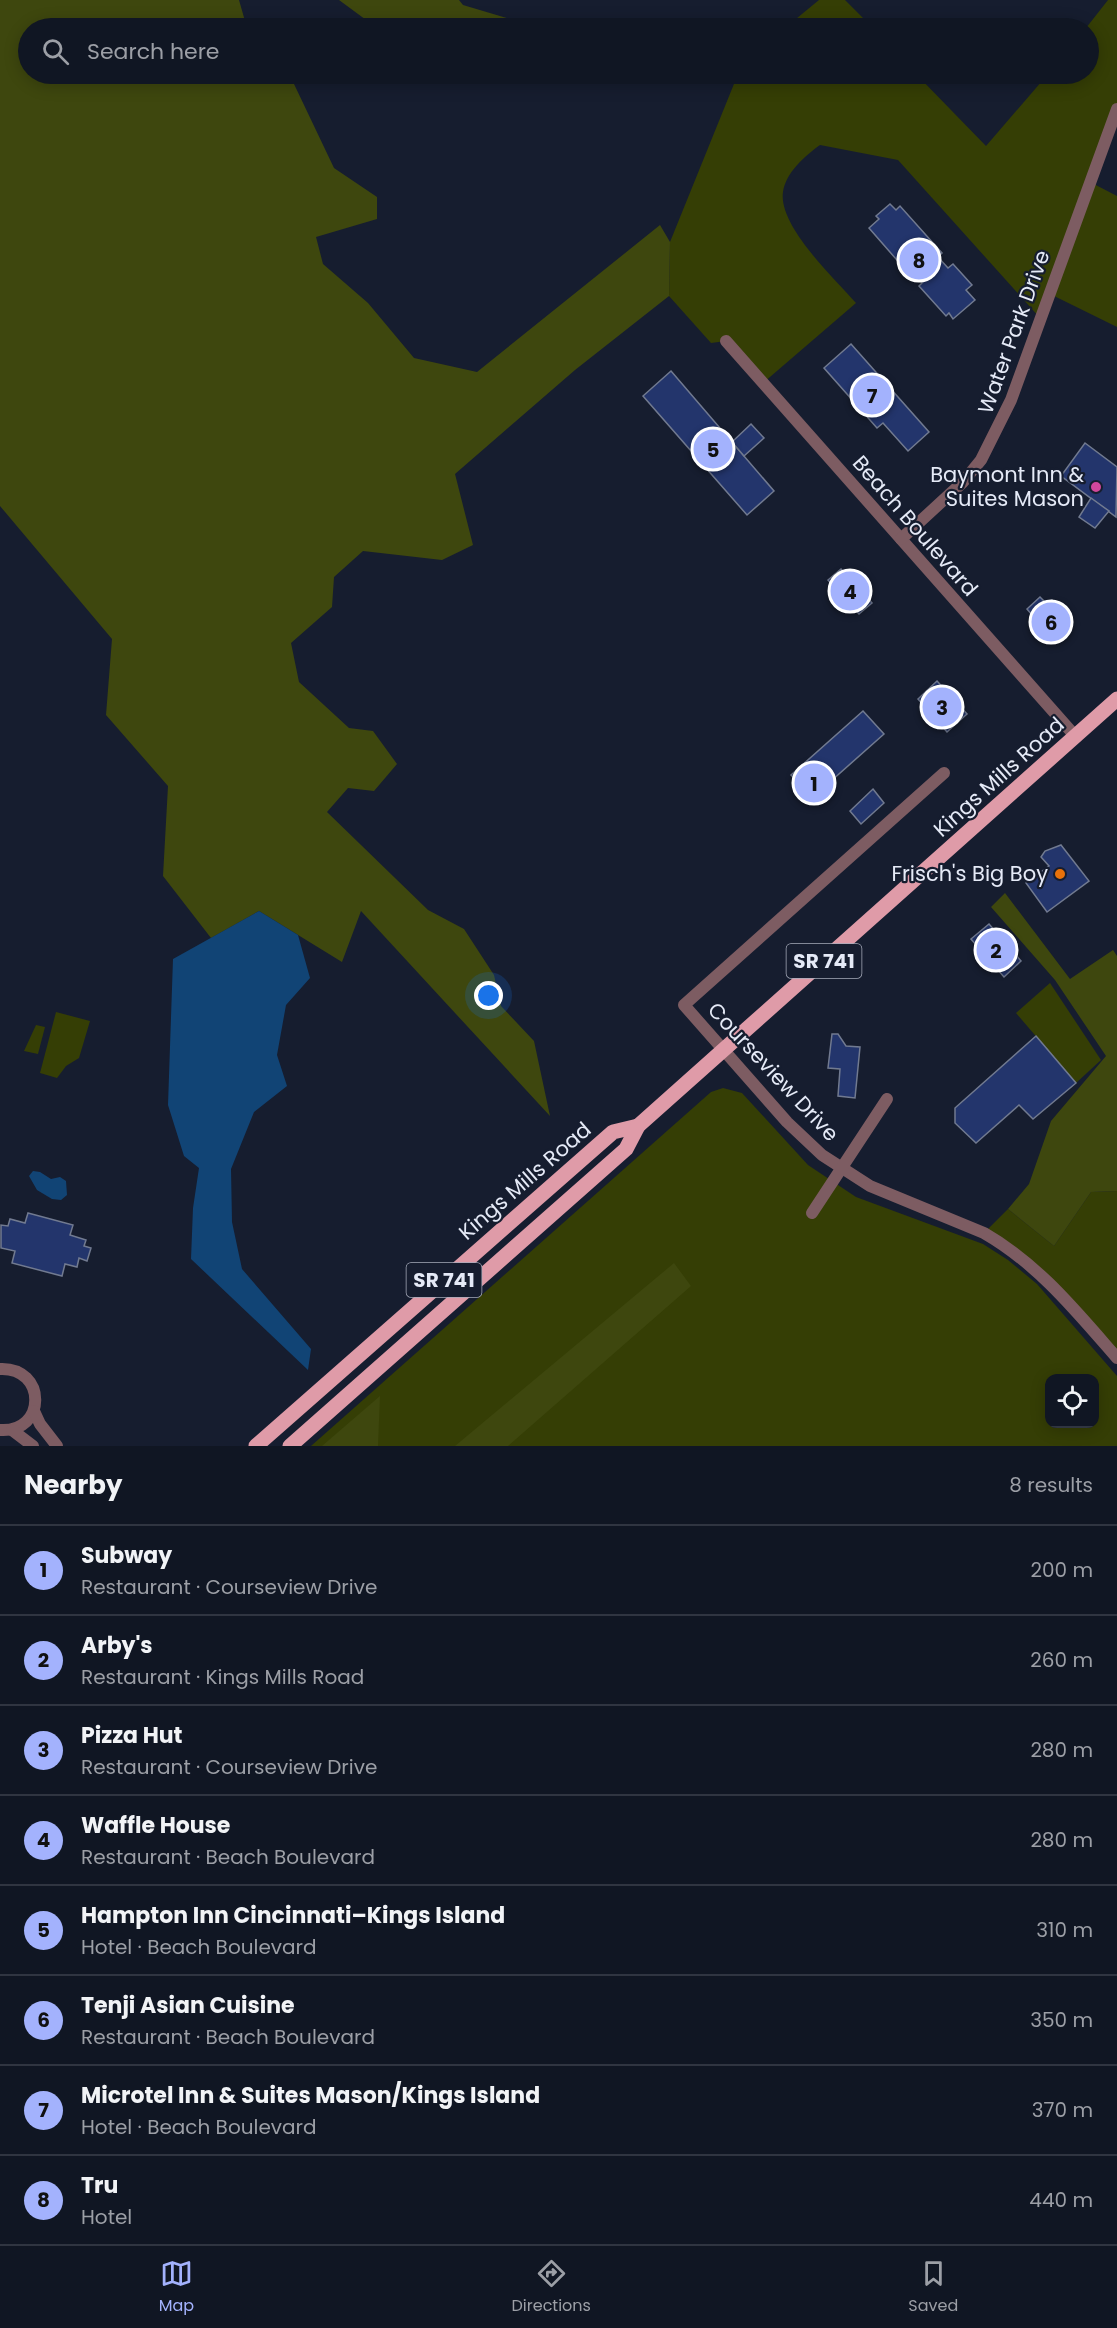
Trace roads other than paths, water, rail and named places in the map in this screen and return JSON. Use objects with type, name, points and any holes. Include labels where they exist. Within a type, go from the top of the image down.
[{"type":"main road","name":"Kings Mills Road","points":[[290,1446],[626,1149],[638,1126],[1117,699]]},
{"type":"main road","name":"Kings Mills Road","points":[[256,1446],[613,1132],[638,1126]]},
{"type":"street","name":"Water Park Drive","points":[[901,539],[963,482],[991,444],[1011,400],[1117,109]]},
{"type":"street","name":"Beach Boulevard","points":[[726,341],[1076,737]]},
{"type":"street","name":"Courseview Drive","points":[[944,773],[684,1005],[794,1128],[841,1169],[870,1186],[1001,1242],[1053,1286],[1117,1358]]},
{"type":"street","points":[[812,1213],[887,1100]]},
{"type":"street","points":[[0,1370],[18,1372],[31,1384],[36,1397],[34,1411],[29,1420],[3,1431]]},
{"type":"street","points":[[34,1411],[40,1425],[57,1446]]},
{"type":"street","points":[[3,1431],[33,1446]]},
{"type":"water","points":[[259,911],[298,935],[310,978],[286,1005],[277,1055],[287,1086],[254,1112],[231,1169],[232,1222],[242,1269],[311,1349],[308,1370],[191,1259],[193,1208],[199,1168],[184,1156],[168,1105],[173,959]]},
{"type":"water","points":[[33,1171],[40,1172],[51,1179],[60,1177],[66,1181],[67,1195],[61,1200],[52,1199],[37,1190],[29,1176]]},
{"type":"place","name":"Tru","points":[[919,260]]},
{"type":"place","name":"Microtel Inn & Suites Mason/Kings Island","points":[[872,395]]},
{"type":"place","name":"Hampton Inn Cincinnati–Kings Island","points":[[713,449]]},
{"type":"place","name":"Baymont Inn & Suites Mason","points":[[1096,487]]},
{"type":"place","name":"Waffle House","points":[[850,591]]},
{"type":"place","name":"Tenji Asian Cuisine","points":[[1051,622]]},
{"type":"place","name":"Pizza Hut","points":[[942,707]]},
{"type":"place","name":"Subway","points":[[814,783]]},
{"type":"place","name":"Frisch's Big Boy","points":[[1060,874]]},
{"type":"place","name":"Arby's","points":[[996,950]]}]
